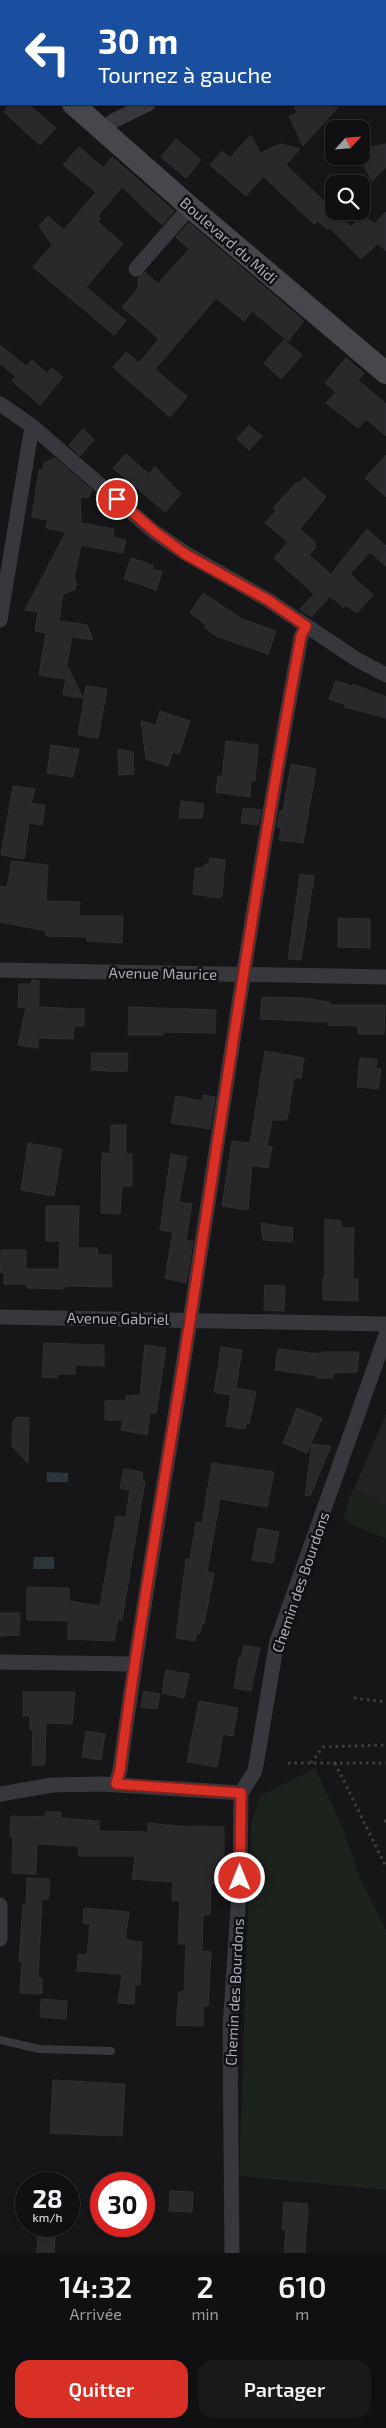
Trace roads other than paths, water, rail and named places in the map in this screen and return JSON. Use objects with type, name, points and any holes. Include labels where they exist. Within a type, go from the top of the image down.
[{"type":"street","name":"Boulevard du Midi","points":[[74,105],[190,207],[386,373]]},
{"type":"street","points":[[105,131],[113,121],[146,105]]},
{"type":"street","points":[[136,269],[190,207]]},
{"type":"street","points":[[0,404],[32,426],[154,531],[185,554],[268,600],[356,659],[386,675]]},
{"type":"street","points":[[0,615],[32,426]]},
{"type":"street","points":[[116,1784],[120,1770],[134,1664],[191,1318],[242,974],[270,802],[301,636],[306,626]]},
{"type":"street","name":"Avenue Maurice","points":[[0,970],[386,977]]},
{"type":"street","name":"Avenue Gabriel","points":[[0,1317],[191,1318],[386,1324]]},
{"type":"street","name":"Chemin des Bourdons","points":[[232,2253],[230,2028],[240,1878],[241,1793],[255,1771],[277,1641],[386,1335]]},
{"type":"street","points":[[0,1662],[134,1664]]},
{"type":"street","points":[[0,1794],[52,1785],[116,1784],[241,1793]]},
{"type":"street","points":[[0,1905],[0,1939]]},
{"type":"lane","points":[[0,2040],[39,2049],[111,2051]]}]
